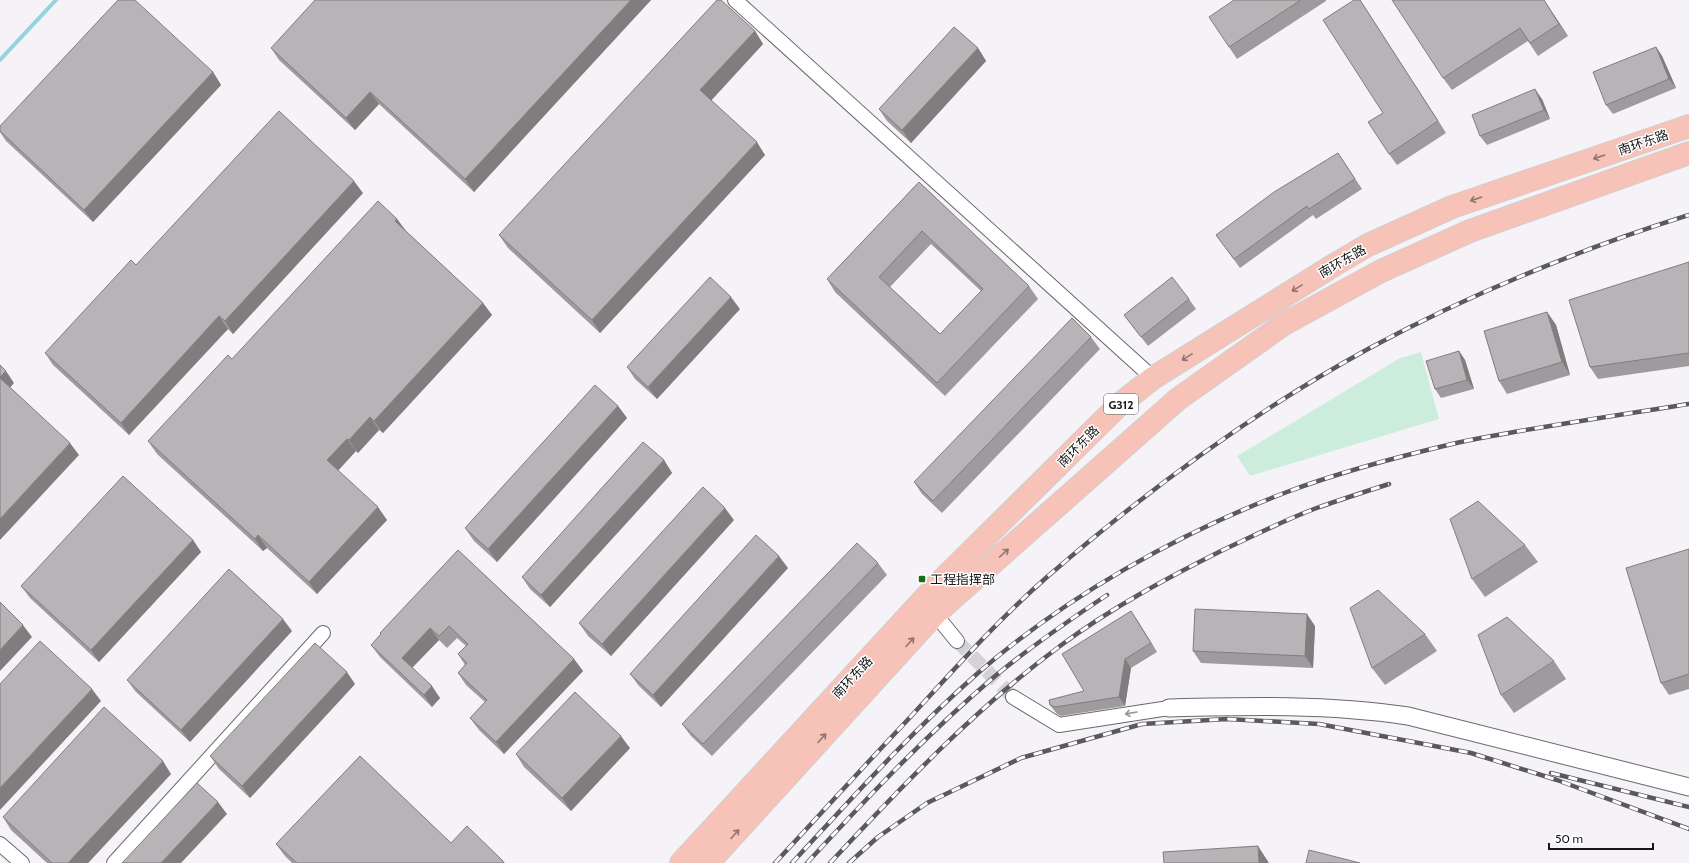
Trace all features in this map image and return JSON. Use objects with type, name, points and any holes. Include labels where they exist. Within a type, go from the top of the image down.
[{"type":"highway","name":"南环东路","points":[[681,863],[934,588],[1120,404],[1153,378],[1368,245],[1452,207],[1689,126]]},
{"type":"highway","name":"南环东路","points":[[708,863],[935,614],[1178,399],[1284,324],[1381,271],[1470,231],[1689,153]]},
{"type":"street","points":[[735,0],[1153,378]]},
{"type":"street","points":[[935,614],[957,641]]},
{"type":"street","points":[[114,863],[323,633]]},
{"type":"street","points":[[1013,696],[1059,725],[1169,708],[1268,705],[1374,711],[1408,716],[1689,787]]},
{"type":"street","points":[[0,844],[22,863]]},
{"type":"green space","points":[[1421,352],[1439,419],[1250,476],[1237,456],[1400,358]]},
{"type":"building","points":[[118,0],[135,0],[213,72],[84,210],[0,131],[0,126]]},
{"type":"building","points":[[315,0],[631,0],[465,179],[370,92],[346,118],[271,48]]},
{"type":"building","points":[[717,0],[721,0],[755,31],[700,90],[757,142],[592,320],[499,235]]},
{"type":"building","points":[[1234,0],[1301,0],[1229,47],[1209,17]]},
{"type":"building","points":[[1354,0],[1360,0],[1438,121],[1389,154],[1368,122],[1383,113],[1323,20]]},
{"type":"building","points":[[1392,0],[1544,0],[1559,24],[1530,43],[1520,28],[1443,78]]},
{"type":"building","points":[[954,27],[978,48],[902,130],[879,109]]},
{"type":"building","points":[[1656,47],[1669,79],[1606,105],[1593,72]]},
{"type":"building","points":[[1535,89],[1544,110],[1480,136],[1472,115]]},
{"type":"building","points":[[279,111],[354,181],[225,321],[219,316],[121,423],[45,353],[131,260],[136,265]]},
{"type":"building","points":[[1338,153],[1355,179],[1309,209],[1307,206],[1234,259],[1216,235],[1274,192]]},
{"type":"building","points":[[919,182],[1029,286],[937,383],[827,279]],"holes":[[[922,231],[983,289],[940,334],[879,277]]]},
{"type":"building","points":[[378,201],[397,219],[395,221],[483,303],[374,421],[370,417],[349,440],[347,439],[327,460],[378,507],[309,582],[258,535],[255,539],[148,441],[228,355],[232,359]]},
{"type":"building","points":[[1689,262],[1689,353],[1590,367],[1569,300]]},
{"type":"building","points":[[710,277],[731,297],[648,387],[627,367]]},
{"type":"building","points":[[1172,277],[1189,299],[1141,337],[1124,315]]},
{"type":"building","points":[[1547,312],[1562,362],[1499,381],[1484,331]]},
{"type":"building","points":[[1072,318],[1091,337],[933,501],[914,482]]},
{"type":"building","points":[[1459,351],[1467,380],[1435,389],[1426,361]]},
{"type":"building","points":[[0,365],[6,371],[0,377]]},
{"type":"building","points":[[0,378],[70,443],[0,519]]},
{"type":"building","points":[[595,385],[618,406],[488,549],[465,528]]},
{"type":"building","points":[[643,442],[664,460],[541,595],[522,577]]},
{"type":"building","points":[[123,476],[193,540],[91,650],[21,586]]},
{"type":"building","points":[[703,487],[725,508],[602,644],[579,623]]},
{"type":"building","points":[[1478,501],[1525,545],[1472,579],[1450,519]]},
{"type":"building","points":[[756,535],[779,556],[653,695],[630,674]]},
{"type":"building","points":[[857,543],[878,563],[703,744],[682,724]]},
{"type":"building","points":[[1689,549],[1689,674],[1661,683],[1626,568]]},
{"type":"building","points":[[458,550],[574,659],[496,742],[470,718],[487,700],[458,673],[467,663],[458,654],[468,644],[449,626],[439,636],[430,628],[402,658],[432,686],[424,695],[371,645],[381,634],[380,633]]},
{"type":"building","points":[[229,569],[283,619],[181,730],[127,680]]},
{"type":"building","points":[[1378,590],[1425,634],[1372,668],[1350,608]]},
{"type":"building","points":[[0,602],[23,625],[0,650]]},
{"type":"building","points":[[1195,609],[1307,614],[1305,656],[1193,651]]},
{"type":"building","points":[[1131,611],[1151,643],[1125,659],[1119,697],[1055,707],[1050,705],[1049,700],[1084,691],[1062,654]]},
{"type":"building","points":[[1507,617],[1554,661],[1501,695],[1478,635]]},
{"type":"building","points":[[40,641],[92,689],[0,788],[0,684]]},
{"type":"building","points":[[315,643],[347,672],[242,786],[210,756]]},
{"type":"building","points":[[575,692],[621,736],[562,798],[516,754]]},
{"type":"building","points":[[104,707],[163,761],[68,863],[52,863],[3,817]]},
{"type":"building","points":[[360,756],[451,843],[467,826],[503,861],[502,863],[297,863],[276,844]]},
{"type":"building","points":[[197,783],[218,802],[161,863],[122,863]]},
{"type":"building","points":[[1258,846],[1259,863],[1164,863],[1163,852]]},
{"type":"building","points":[[1309,850],[1360,863],[1306,863]]},
{"type":"waterway","points":[[0,60],[56,0]]},
{"type":"tunnel","points":[[957,641],[1013,697]]},
{"type":"railway","points":[[775,863],[1012,609],[1084,545],[1122,514],[1201,455],[1242,426],[1325,373],[1407,329],[1525,274],[1606,243],[1689,215]]},
{"type":"railway","points":[[792,863],[929,718],[978,673],[1048,618],[1125,569],[1165,547],[1246,508],[1348,471],[1452,444],[1689,404]]},
{"type":"railway","points":[[830,863],[884,805],[969,722],[1029,670],[1079,632],[1140,594],[1223,550],[1314,509],[1389,484]]},
{"type":"railway","points":[[807,863],[898,767],[969,699],[1021,655],[1107,595]]},
{"type":"railway","points":[[849,863],[878,837],[927,803],[1021,758],[1142,724],[1227,719],[1319,724],[1471,753],[1557,780],[1689,829]]},
{"type":"railway","points":[[1551,773],[1689,807]]},
{"type":"place","name":"工程指挥部","points":[[922,579]]}]
